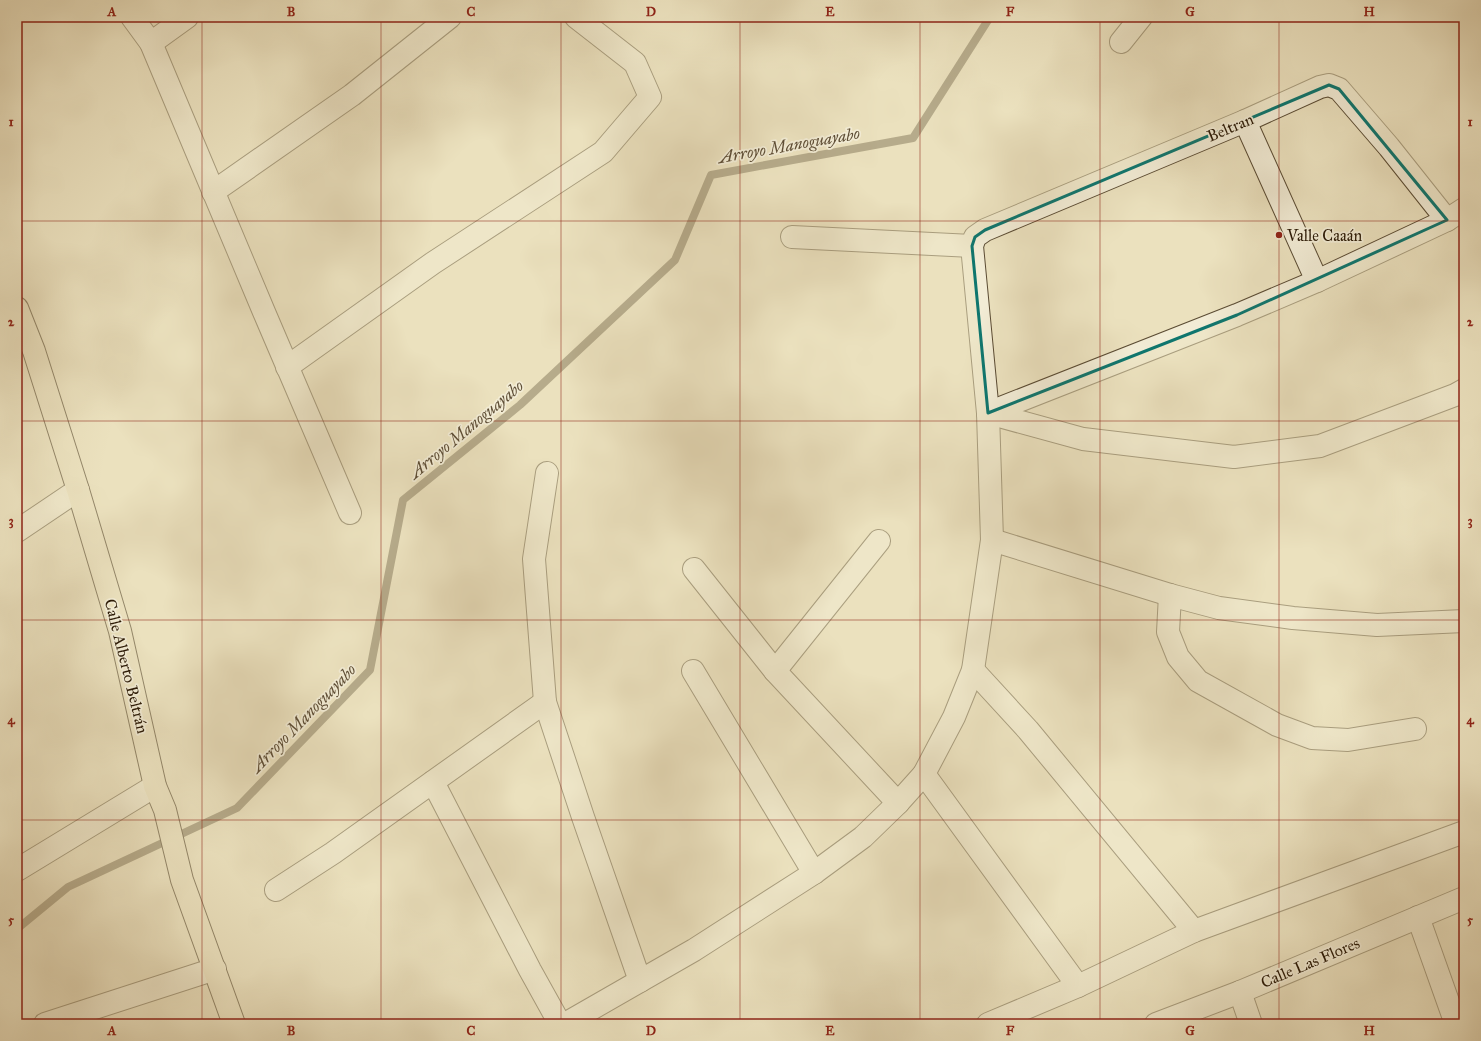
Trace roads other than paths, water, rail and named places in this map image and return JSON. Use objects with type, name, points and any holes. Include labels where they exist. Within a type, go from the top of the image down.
[{"type":"main road","name":"Calle Alberto Beltrán","points":[[17,308],[34,351],[78,490],[120,631],[156,786],[165,810],[182,880],[234,1024]]},
{"type":"street","points":[[132,17],[151,43],[350,513]]},
{"type":"street","points":[[151,43],[187,17]]},
{"type":"street","points":[[213,192],[352,95],[450,17]]},
{"type":"street","points":[[287,367],[434,263],[603,152],[650,97],[635,63],[576,17]]},
{"type":"street","points":[[1121,42],[1142,17]]},
{"type":"street","name":"Beltran","points":[[972,246],[975,238],[985,230],[1245,121],[1320,87],[1329,85],[1339,89],[1389,147],[1456,214]]},
{"type":"street","points":[[1245,121],[1317,281]]},
{"type":"street","points":[[988,413],[1237,316],[1317,281],[1456,214]]},
{"type":"street","points":[[565,1024],[694,950],[814,873],[863,837],[898,803],[924,774],[954,717],[973,670],[992,540],[991,462],[988,413],[972,246],[792,237]]},
{"type":"street","points":[[988,413],[1083,439],[1234,457],[1320,446],[1455,395],[1464,390]]},
{"type":"street","points":[[547,473],[534,559],[545,702],[585,824],[640,982]]},
{"type":"street","points":[[17,531],[78,490]]},
{"type":"street","points":[[992,540],[1170,596],[1220,608],[1301,619],[1377,625],[1464,621]]},
{"type":"street","points":[[775,671],[879,541]]},
{"type":"street","points":[[694,569],[775,671],[898,803]]},
{"type":"street","points":[[1170,596],[1168,632],[1178,657],[1198,681],[1277,725],[1312,738],[1348,740],[1415,730]]},
{"type":"street","points":[[973,670],[1028,730],[1194,931]]},
{"type":"street","points":[[693,671],[814,873]]},
{"type":"street","points":[[276,890],[333,853],[545,702]]},
{"type":"street","points":[[924,774],[1078,986]]},
{"type":"street","points":[[433,782],[530,970],[560,1024]]},
{"type":"street","points":[[17,870],[156,786]]},
{"type":"street","points":[[988,1024],[1078,986],[1194,931],[1464,832]]},
{"type":"street","name":"Calle Las Flores","points":[[1156,1024],[1240,992],[1464,898]]},
{"type":"street","points":[[1418,917],[1456,1024]]},
{"type":"street","points":[[45,1024],[215,969]]},
{"type":"street","points":[[1240,992],[1252,1024]]},
{"type":"waterway","name":"Arroyo Manoguayabo","points":[[17,929],[68,887],[237,808],[370,670],[403,500],[520,405],[675,260],[711,175],[913,138],[990,17]]},
{"type":"place","name":"Valle Caaán","points":[[1279,235]]}]
